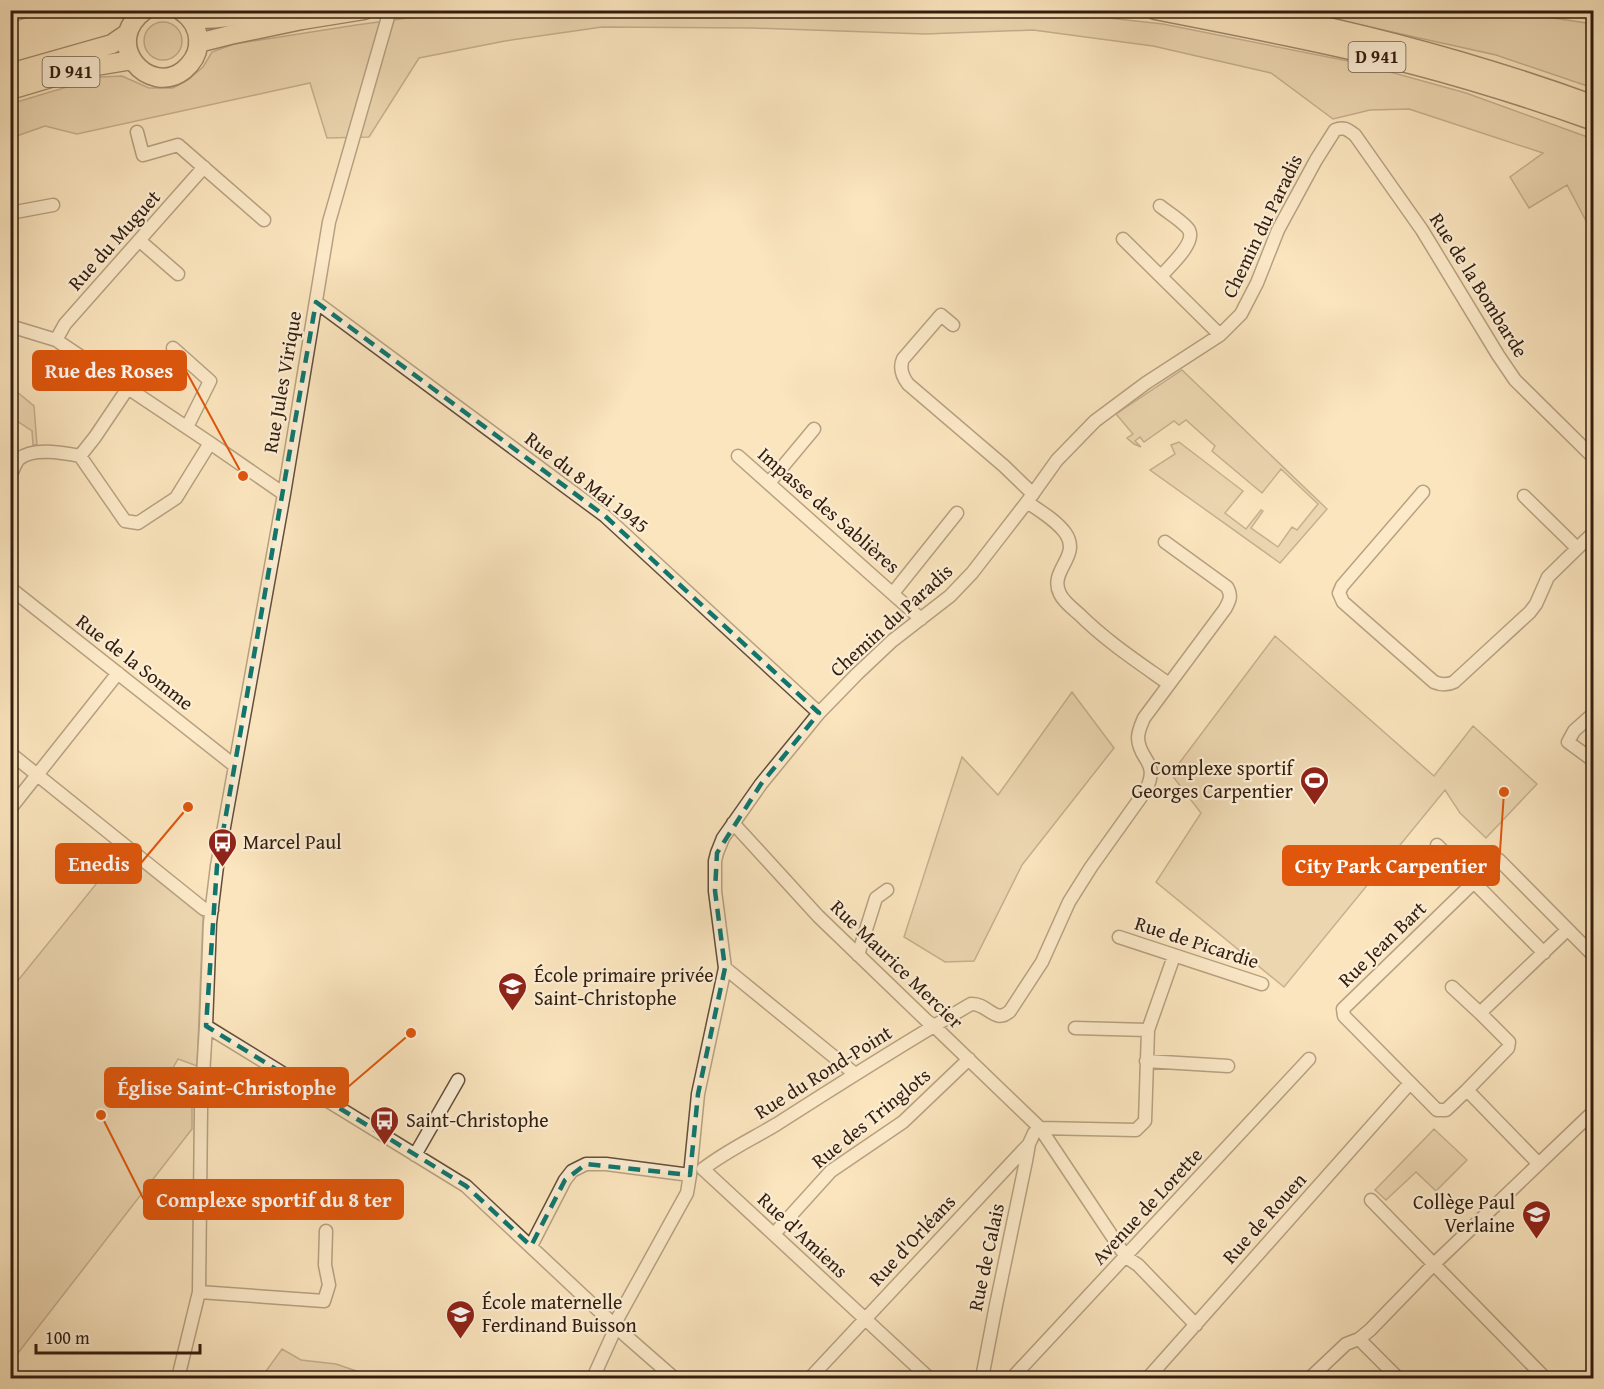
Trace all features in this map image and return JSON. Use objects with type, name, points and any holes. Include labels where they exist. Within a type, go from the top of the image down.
[{"type":"highway","points":[[184,14],[201,20],[263,10]]},
{"type":"highway","points":[[198,44],[302,20],[364,10]]},
{"type":"highway","name":"D 941","points":[[1155,10],[1279,34],[1416,66],[1542,103],[1593,121]]},
{"type":"highway","name":"D 941","points":[[1246,10],[1420,50],[1540,86],[1593,105]]},
{"type":"highway","points":[[136,18],[127,42],[128,51],[139,69],[160,77],[182,72],[196,55],[198,34],[194,25],[184,14]]},
{"type":"highway","name":"D 941","points":[[10,73],[112,44],[136,18]]},
{"type":"highway","name":"D 941","points":[[10,90],[84,68],[132,60]]},
{"type":"street","points":[[10,16],[28,10]]},
{"type":"street","name":"Rue Jules Virique","points":[[178,1378],[199,1292],[201,1117],[212,910],[217,866],[284,494],[329,222],[390,10]]},
{"type":"street","name":"Chemin du Paradis","points":[[593,1378],[612,1335],[614,1324],[683,1201],[694,1171],[698,1094],[725,968],[715,891],[715,861],[719,847],[733,822],[819,712],[892,641],[950,596],[972,573],[1057,460],[1095,421],[1146,383],[1220,335],[1241,314],[1278,230],[1316,160],[1335,130],[1339,128]]},
{"type":"street","name":"Rue de la Bombarde","points":[[1339,128],[1355,135],[1411,214],[1515,380],[1593,458]]},
{"type":"street","points":[[137,132],[143,155],[178,145],[264,220]]},
{"type":"street","name":"Rue du Muguet","points":[[56,340],[65,324],[204,167]]},
{"type":"street","points":[[10,213],[53,205]]},
{"type":"street","points":[[1160,206],[1186,227],[1191,235],[1188,245],[1161,276]]},
{"type":"street","points":[[1123,239],[1220,335]]},
{"type":"street","points":[[140,241],[178,274]]},
{"type":"street","name":"Rue du 8 Mai 1945","points":[[316,302],[605,516],[819,712]]},
{"type":"street","points":[[953,325],[941,315],[903,359],[902,373],[908,384],[1004,466],[1030,498],[1065,533],[1071,550],[1058,579],[1058,590],[1064,600],[1107,640],[1169,684],[1225,609],[1231,600],[1231,593],[1227,587],[1165,542]]},
{"type":"street","points":[[10,326],[56,340],[284,494]]},
{"type":"street","points":[[173,348],[210,381],[187,427]]},
{"type":"street","points":[[80,456],[128,388]]},
{"type":"street","points":[[769,483],[814,429]]},
{"type":"street","points":[[10,476],[18,460],[29,454],[58,451],[80,456],[125,520],[138,523],[176,498],[210,443]]},
{"type":"street","name":"Impasse des Sablières","points":[[738,456],[921,619]]},
{"type":"street","points":[[1423,492],[1342,585],[1339,592],[1343,602],[1438,684],[1454,682],[1530,612],[1548,576],[1593,532]]},
{"type":"street","points":[[1524,496],[1577,548]]},
{"type":"street","points":[[893,593],[957,513]]},
{"type":"street","name":"Rue de la Somme","points":[[10,588],[235,766]]},
{"type":"street","points":[[10,809],[118,673]]},
{"type":"street","name":"Rue du Rond-Point","points":[[694,1171],[770,1128],[965,1008],[975,1003],[999,1016],[1004,1016],[1010,1011],[1042,962],[1070,902],[1091,867],[1146,790],[1151,771],[1139,745],[1139,732],[1144,718],[1169,684]]},
{"type":"street","points":[[1593,713],[1574,731],[1568,742],[1593,761]]},
{"type":"street","points":[[10,753],[204,909],[212,910]]},
{"type":"street","name":"Rue Maurice Mercier","points":[[733,822],[818,916],[1041,1128],[1126,1257],[1138,1265],[1196,1325]]},
{"type":"street","points":[[1437,845],[1544,952]]},
{"type":"street","name":"Rue Jean Bart","points":[[1480,1013],[1509,1042],[1508,1048],[1446,1110],[1437,1110],[1344,1016],[1343,1009],[1498,860],[1568,930]]},
{"type":"street","points":[[858,955],[876,898],[886,890]]},
{"type":"street","points":[[1452,987],[1480,1013],[1568,930],[1593,956]]},
{"type":"street","name":"Rue de Picardie","points":[[1119,938],[1262,984]]},
{"type":"street","points":[[1041,1128],[1136,1130],[1144,1121],[1148,1030],[1174,956]]},
{"type":"street","points":[[725,968],[855,1074]]},
{"type":"street","points":[[206,1026],[466,1186],[674,1378]]},
{"type":"street","points":[[1075,1028],[1148,1030]]},
{"type":"street","name":"Rue des Tringlots","points":[[774,1234],[831,1171],[903,1122],[969,1059]]},
{"type":"street","name":"Avenue de Lorette","points":[[1012,1378],[1309,1059]]},
{"type":"street","points":[[1146,1061],[1228,1066]]},
{"type":"street","points":[[415,1155],[458,1080]]},
{"type":"street","name":"Rue de Rouen","points":[[1148,1378],[1410,1083]]},
{"type":"street","points":[[1467,1090],[1538,1163]]},
{"type":"street","points":[[1310,1378],[1346,1344],[1359,1339],[1370,1330],[1538,1163],[1591,1119]]},
{"type":"street","name":"Rue d'Orléans","points":[[810,1378],[1029,1144],[1034,1133],[1041,1128]]},
{"type":"street","name":"Rue de Calais","points":[[982,1378],[1029,1144]]},
{"type":"street","points":[[531,1246],[565,1180],[572,1171],[586,1164],[694,1171]]},
{"type":"street","name":"Rue d'Amiens","points":[[694,1171],[774,1234],[929,1378]]},
{"type":"street","points":[[1371,1200],[1545,1378]]},
{"type":"street","points":[[199,1292],[324,1301],[329,1286],[325,1265],[326,1231]]},
{"type":"street","points":[[1359,1339],[1398,1378]]},
{"type":"highlighted area","points":[[316,302],[605,516],[819,713],[761,784],[717,853],[715,891],[725,968],[698,1094],[690,1175],[586,1164],[565,1180],[531,1246],[466,1186],[206,1026],[217,866]]},
{"type":"shaded area","points":[[460,11],[1045,11],[1163,24],[1358,63],[1466,93],[1593,139],[1593,234],[1567,185],[1529,208],[1510,177],[1543,153],[1409,109],[1370,110],[1333,119],[1271,73],[1153,46],[1033,30],[925,34],[752,28],[602,27],[505,41],[419,58],[369,137],[327,138],[310,83],[77,134],[45,126],[11,138],[10,104],[100,77],[122,76],[149,88],[173,88],[188,80],[203,67],[212,52],[234,44]]},
{"type":"shaded area","points":[[1297,11],[1508,11],[1593,24],[1593,88],[1496,55]]},
{"type":"shaded area","points":[[163,22],[177,27],[182,41],[177,55],[163,60],[149,55],[144,41],[149,27]]},
{"type":"shaded area","points":[[1182,370],[1327,509],[1280,563],[1150,470],[1175,454],[1171,445],[1179,442],[1243,491],[1225,513],[1246,529],[1261,510],[1263,511],[1251,528],[1278,547],[1292,527],[1297,530],[1318,504],[1281,469],[1262,493],[1212,451],[1215,446],[1186,420],[1179,425],[1174,421],[1144,442],[1140,437],[1135,441],[1141,447],[1127,438],[1133,434],[1116,414]]},
{"type":"shaded area","points":[[11,387],[34,406],[37,445],[33,445],[32,431],[11,417]]},
{"type":"shaded area","name":"Complexe sportif Georges Carpentier","points":[[1275,636],[1434,776],[1473,726],[1537,784],[1486,838],[1460,813],[1445,790],[1284,987],[1156,882],[1201,813],[1171,774]]},
{"type":"shaded area","points":[[1072,692],[1114,748],[1022,865],[974,961],[945,962],[904,937],[962,757],[998,795]]},
{"type":"shaded area","points":[[122,852],[203,917],[197,1066],[178,1059],[165,1082],[192,1101],[192,1129],[11,1362],[11,989]]},
{"type":"shaded area","points":[[1434,1129],[1467,1160],[1436,1191],[1416,1172],[1386,1200],[1375,1190]]},
{"type":"shaded area","points":[[282,1349],[301,1360],[336,1364],[365,1374],[363,1378],[261,1378]]},
{"type":"place","name":"Rue des Roses","points":[[243,476]]},
{"type":"place","name":"City Park Carpentier","points":[[1504,792]]},
{"type":"place","name":"Complexe sportif Georges Carpentier","points":[[1314,806]]},
{"type":"place","name":"Enedis","points":[[188,807]]},
{"type":"place","name":"Marcel Paul","points":[[222,868]]},
{"type":"place","name":"École primaire privée Saint-Christophe","points":[[513,1012]]},
{"type":"place","name":"Église Saint-Christophe","points":[[411,1033]]},
{"type":"place","name":"Complexe sportif du 8 ter","points":[[101,1115]]},
{"type":"place","name":"Saint-Christophe","points":[[385,1146]]},
{"type":"place","name":"Collège Paul Verlaine","points":[[1536,1240]]},
{"type":"place","name":"École maternelle Ferdinand Buisson","points":[[461,1340]]}]
